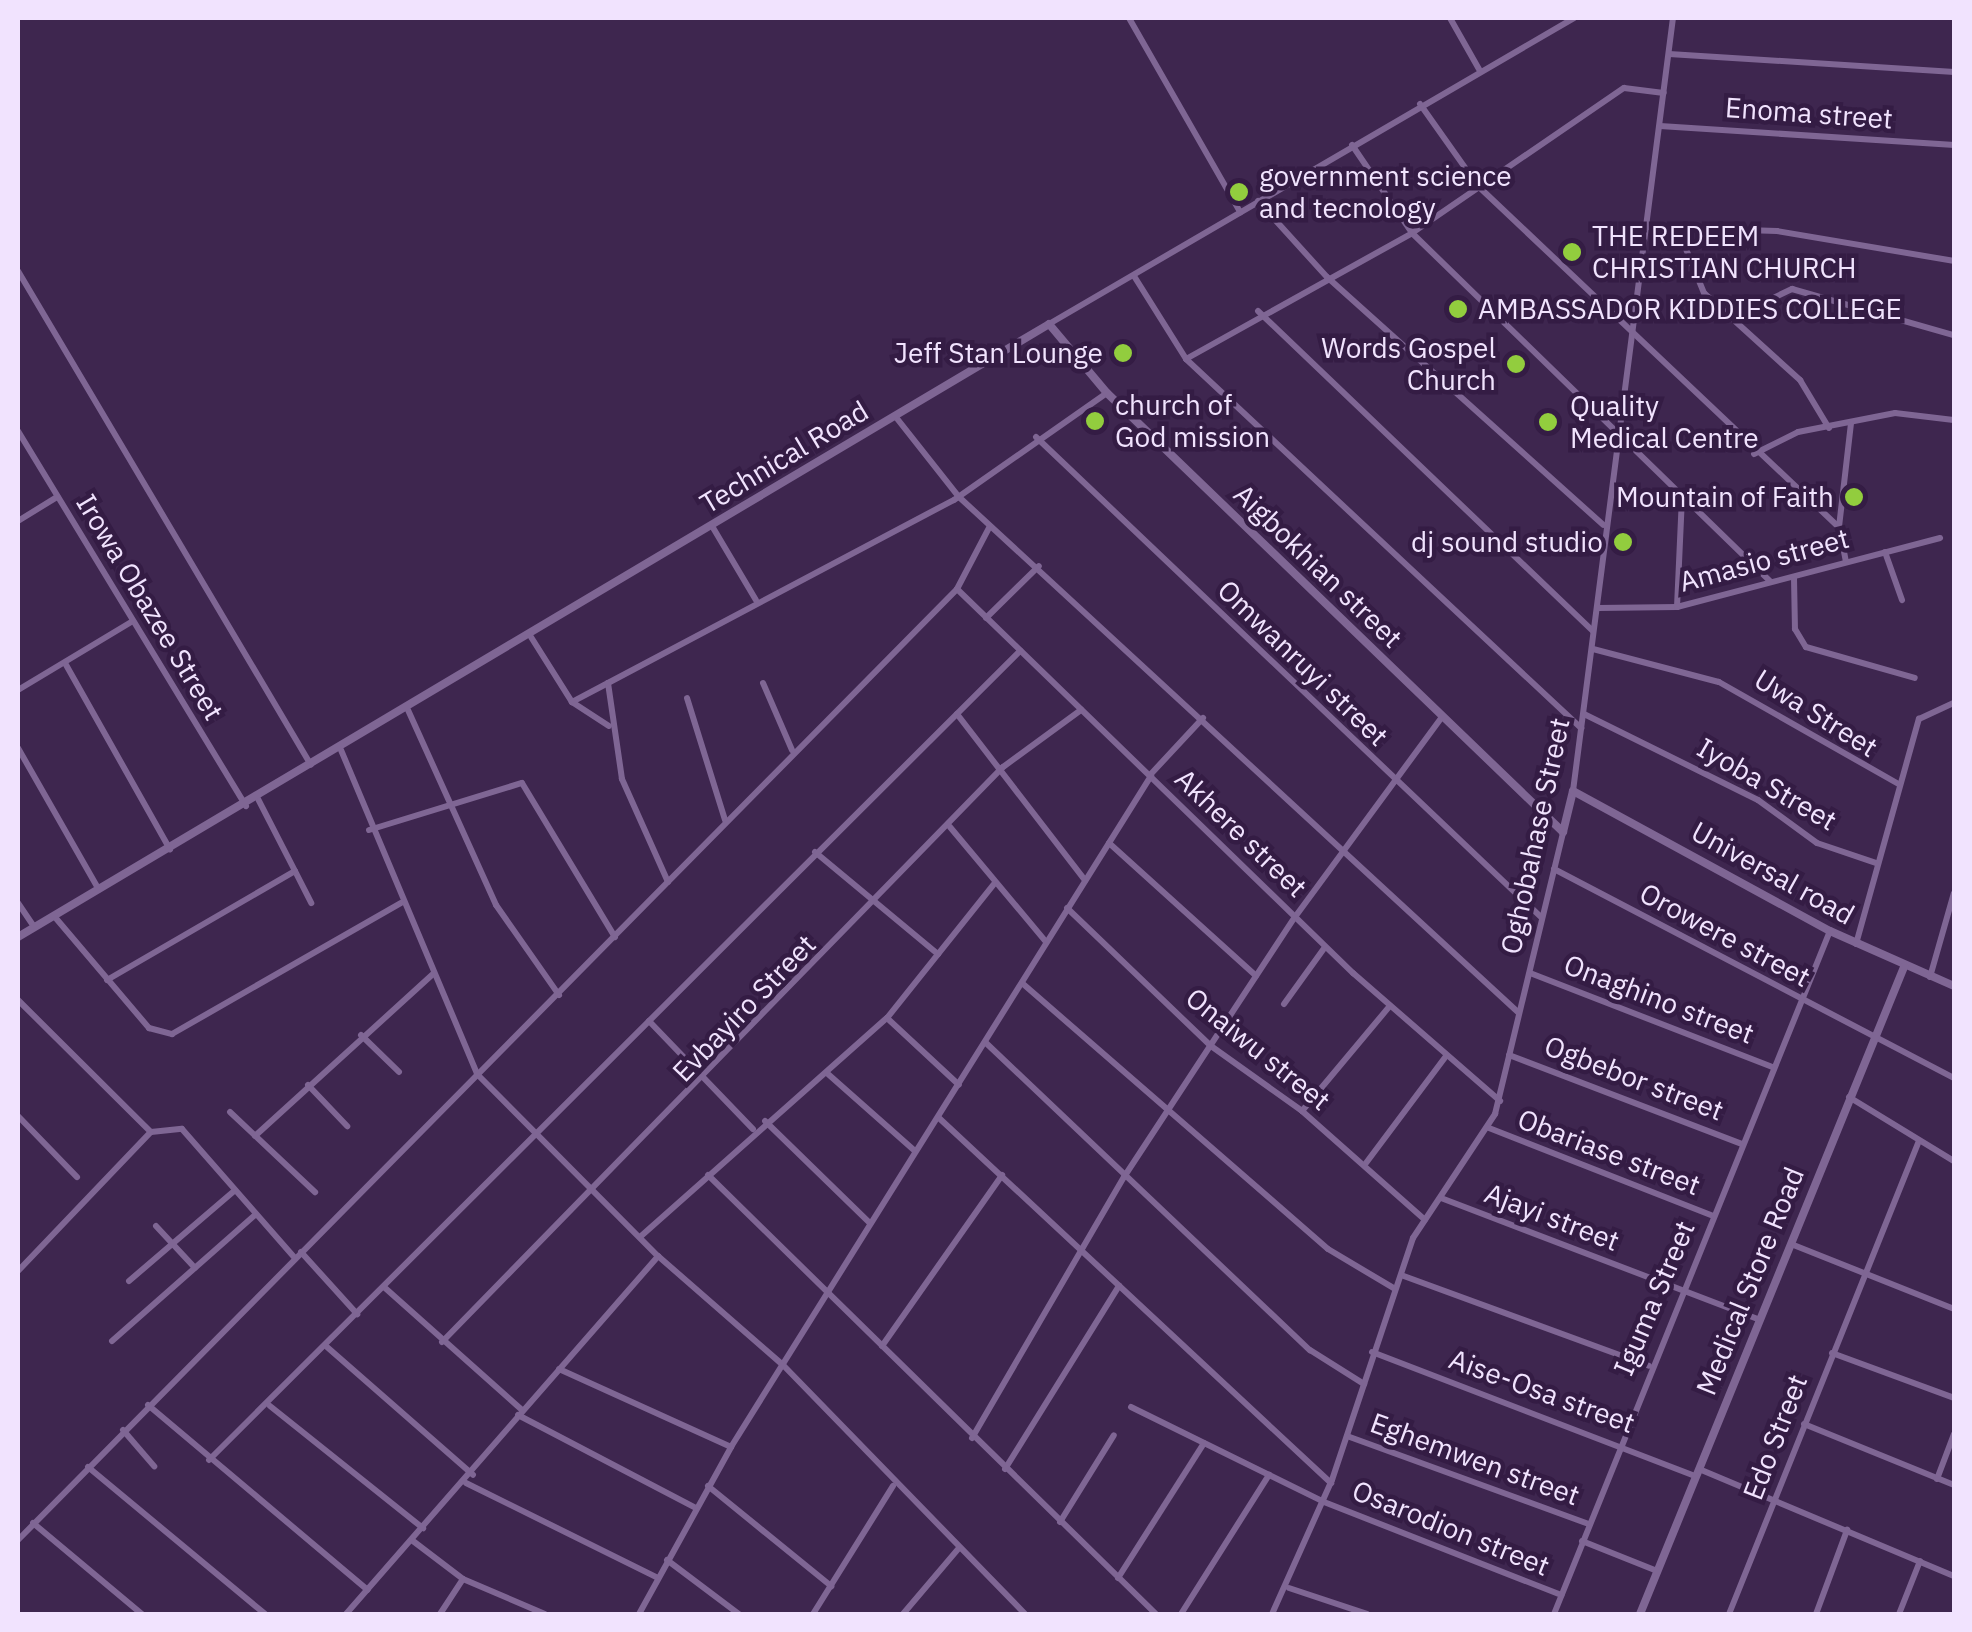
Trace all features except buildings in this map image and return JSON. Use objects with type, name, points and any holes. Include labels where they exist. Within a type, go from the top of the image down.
[{"type":"street","points":[[1129,18],[1240,212]]},
{"type":"street","points":[[1450,18],[1480,70]]},
{"type":"street","name":"Technical Road","points":[[18,936],[341,750],[1420,104],[1574,18]]},
{"type":"street","name":"Oghobahase Street","points":[[1272,1614],[1289,1588],[1324,1502],[1372,1352],[1425,1220],[1489,1128],[1500,1101],[1563,832],[1582,729],[1604,526],[1650,228],[1673,18]]},
{"type":"street","points":[[1669,54],[1954,72]]},
{"type":"street","points":[[1186,359],[1258,311],[1412,233],[1624,88],[1664,93]]},
{"type":"street","points":[[1420,104],[1478,186],[1754,454],[1839,527]]},
{"type":"street","name":"Enoma street","points":[[1660,126],[1954,145]]},
{"type":"street","points":[[1352,146],[1412,233],[1770,582]]},
{"type":"street","points":[[1258,201],[1326,276],[1604,526]]},
{"type":"street","points":[[1677,227],[1704,292],[1800,380],[1829,428]]},
{"type":"street","points":[[1650,228],[1777,231],[1954,261]]},
{"type":"street","points":[[18,272],[312,766]]},
{"type":"street","points":[[1134,276],[1186,359],[1582,729]]},
{"type":"street","points":[[1731,318],[1792,288],[1954,335]]},
{"type":"street","points":[[1258,311],[1593,631]]},
{"type":"street","name":"Aigbokhian street","points":[[1049,324],[1107,394],[1563,832]]},
{"type":"street","points":[[572,702],[756,600],[959,497],[1036,437],[1107,394]]},
{"type":"street","points":[[1754,454],[1829,428],[1913,412],[1954,420]]},
{"type":"street","points":[[895,416],[959,497],[1040,566],[1341,852],[1519,1013]]},
{"type":"street","points":[[1846,562],[1839,527],[1855,423]]},
{"type":"street","name":"Irowa Obazee Street","points":[[18,431],[246,806]]},
{"type":"street","name":"Omwanruyi street","points":[[1036,437],[1542,918]]},
{"type":"street","points":[[1676,608],[1682,495]]},
{"type":"street","points":[[18,521],[57,497]]},
{"type":"street","points":[[712,526],[756,600]]},
{"type":"street","points":[[18,1540],[559,995],[792,750],[957,589],[990,526]]},
{"type":"street","name":"Amasio street","points":[[1598,608],[1676,608],[1940,538]]},
{"type":"street","points":[[1885,552],[1902,600]]},
{"type":"street","points":[[986,618],[1040,566]]},
{"type":"street","points":[[1794,578],[1795,630],[1806,647],[1915,678]]},
{"type":"street","name":"Akhere street","points":[[957,589],[1389,1007],[1500,1101]]},
{"type":"street","points":[[18,690],[132,621]]},
{"type":"street","points":[[531,636],[572,702],[608,726]]},
{"type":"street","name":"Uwa Street","points":[[1593,649],[1719,682],[1900,786]]},
{"type":"street","points":[[209,1460],[270,1406],[356,1314],[1020,651]]},
{"type":"street","points":[[65,663],[170,850]]},
{"type":"street","points":[[608,683],[608,726],[668,882]]},
{"type":"street","points":[[763,683],[792,750]]},
{"type":"street","points":[[687,698],[725,820]]},
{"type":"street","points":[[1856,944],[1919,719],[1954,702]]},
{"type":"street","points":[[408,710],[496,906],[559,995]]},
{"type":"street","name":"Evbayiro Street","points":[[442,1342],[706,1080],[1003,767],[1081,710]]},
{"type":"street","points":[[958,714],[1003,767],[1085,880]]},
{"type":"street","name":"Iyoba Street","points":[[1584,714],[1758,800],[1817,843],[1876,863]]},
{"type":"street","points":[[639,1614],[731,1447],[914,1150],[939,1118],[1150,776],[1203,718]]},
{"type":"street","points":[[972,1438],[1124,1177],[1295,917],[1442,718]]},
{"type":"street","points":[[18,748],[99,890]]},
{"type":"street","points":[[341,750],[369,830],[477,1074],[658,1256],[783,1365],[893,1486],[1026,1614]]},
{"type":"street","points":[[369,830],[451,800],[529,788],[614,938]]},
{"type":"street","name":"Universal road","points":[[1572,791],[1830,932],[1954,986]]},
{"type":"street","points":[[258,799],[310,903]]},
{"type":"street","points":[[950,826],[994,884],[1046,942]]},
{"type":"street","points":[[1108,843],[1256,976]]},
{"type":"street","points":[[815,852],[878,900],[938,954]]},
{"type":"street","name":"Orowere street","points":[[1554,869],[1874,1041],[1954,1078]]},
{"type":"street","points":[[107,980],[294,871]]},
{"type":"street","points":[[640,1237],[753,1130],[828,1074],[886,1018],[994,884]]},
{"type":"street","points":[[1930,976],[1954,893]]},
{"type":"street","points":[[18,903],[34,927]]},
{"type":"street","points":[[54,916],[149,1028],[172,1034],[400,903]]},
{"type":"street","name":"Onaiwu street","points":[[1067,908],[1211,1046],[1302,1110],[1366,1163],[1425,1220]]},
{"type":"street","name":"Iguma Street","points":[[1554,1614],[1618,1440],[1830,932]]},
{"type":"street","points":[[1284,1004],[1326,947]]},
{"type":"street","name":"Medical Store Road","points":[[1640,1614],[1848,1096],[1904,967]]},
{"type":"street","name":"Onaghino street","points":[[1530,973],[1772,1067]]},
{"type":"street","points":[[255,1136],[361,1034],[433,974]]},
{"type":"street","points":[[1022,983],[1170,1107],[1328,1249],[1395,1289]]},
{"type":"street","points":[[18,1000],[150,1132]]},
{"type":"street","points":[[1302,1110],[1389,1007]]},
{"type":"street","points":[[886,1018],[959,1085]]},
{"type":"street","points":[[649,1021],[753,1130]]},
{"type":"street","points":[[361,1034],[399,1072]]},
{"type":"street","points":[[985,1042],[1310,1350],[1364,1384]]},
{"type":"street","name":"Ogbebor street","points":[[1510,1055],[1742,1144]]},
{"type":"street","points":[[1366,1163],[1446,1056]]},
{"type":"street","points":[[828,1074],[914,1150]]},
{"type":"street","points":[[308,1085],[347,1126]]},
{"type":"street","points":[[1848,1096],[1954,1161]]},
{"type":"street","points":[[230,1112],[315,1192]]},
{"type":"street","points":[[18,1116],[77,1176]]},
{"type":"street","points":[[939,1118],[1330,1483]]},
{"type":"street","points":[[765,1121],[870,1222]]},
{"type":"street","name":"Obariase street","points":[[1489,1128],[1713,1216]]},
{"type":"street","points":[[18,1271],[150,1132],[182,1129],[255,1215],[356,1314]]},
{"type":"street","name":"Edo Street","points":[[1729,1614],[1919,1141]]},
{"type":"street","points":[[708,1175],[972,1438],[1156,1614]]},
{"type":"street","points":[[882,1346],[1002,1175]]},
{"type":"street","points":[[128,1281],[234,1191]]},
{"type":"street","name":"Ajayi street","points":[[1441,1198],[1758,1319]]},
{"type":"street","points":[[112,1341],[255,1215]]},
{"type":"street","points":[[156,1226],[195,1268]]},
{"type":"street","points":[[1791,1244],[1862,1276],[1954,1309]]},
{"type":"street","points":[[346,1614],[466,1483],[520,1412],[658,1256]]},
{"type":"street","points":[[1401,1275],[1649,1366]]},
{"type":"street","points":[[1005,1469],[1119,1286]]},
{"type":"street","points":[[384,1287],[520,1412],[696,1508]]},
{"type":"street","points":[[327,1347],[472,1475]]},
{"type":"street","name":"Aise-Osa street","points":[[1372,1352],[1776,1499],[1954,1576]]},
{"type":"street","points":[[1832,1353],[1954,1398]]},
{"type":"street","points":[[559,1369],[731,1447]]},
{"type":"street","points":[[148,1405],[368,1590]]},
{"type":"street","points":[[270,1406],[423,1528]]},
{"type":"street","name":"Osarodion street","points":[[1131,1407],[1324,1502],[1561,1596]]},
{"type":"street","points":[[1804,1424],[1954,1485]]},
{"type":"street","points":[[124,1430],[154,1466]]},
{"type":"street","points":[[1937,1479],[1954,1434]]},
{"type":"street","points":[[1060,1522],[1114,1436]]},
{"type":"street","name":"Eghemwen street","points":[[1346,1436],[1589,1524]]},
{"type":"street","points":[[1118,1578],[1204,1443]]},
{"type":"street","points":[[88,1467],[265,1614]]},
{"type":"street","points":[[1181,1614],[1268,1475]]},
{"type":"street","points":[[466,1483],[658,1578]]},
{"type":"street","points":[[708,1486],[830,1586]]},
{"type":"street","points":[[813,1614],[893,1486]]},
{"type":"street","points":[[33,1523],[142,1614]]},
{"type":"street","points":[[1816,1614],[1848,1530]]},
{"type":"street","points":[[413,1541],[463,1579],[546,1614]]},
{"type":"street","name":"Eghemwen street","points":[[1582,1541],[1656,1571]]},
{"type":"street","points":[[902,1613],[959,1548]]},
{"type":"street","points":[[667,1560],[739,1614]]},
{"type":"street","points":[[1899,1614],[1920,1561]]},
{"type":"street","points":[[440,1614],[463,1579]]},
{"type":"street","points":[[1289,1588],[1367,1614]]},
{"type":"place","name":"government science and tecnology","points":[[1239,192]]},
{"type":"place","name":"THE REDEEM CHRISTIAN CHURCH","points":[[1572,252]]},
{"type":"place","name":"AMBASSADOR KIDDIES COLLEGE","points":[[1458,309]]},
{"type":"place","name":"Jeff Stan Lounge","points":[[1123,353]]},
{"type":"place","name":"Words Gospel Church","points":[[1516,364]]},
{"type":"place","name":"church of God mission","points":[[1095,421]]},
{"type":"place","name":"Quality Medical Centre","points":[[1548,422]]},
{"type":"place","name":"Mountain of Faith","points":[[1854,497]]},
{"type":"place","name":"dj sound studio","points":[[1623,542]]}]
